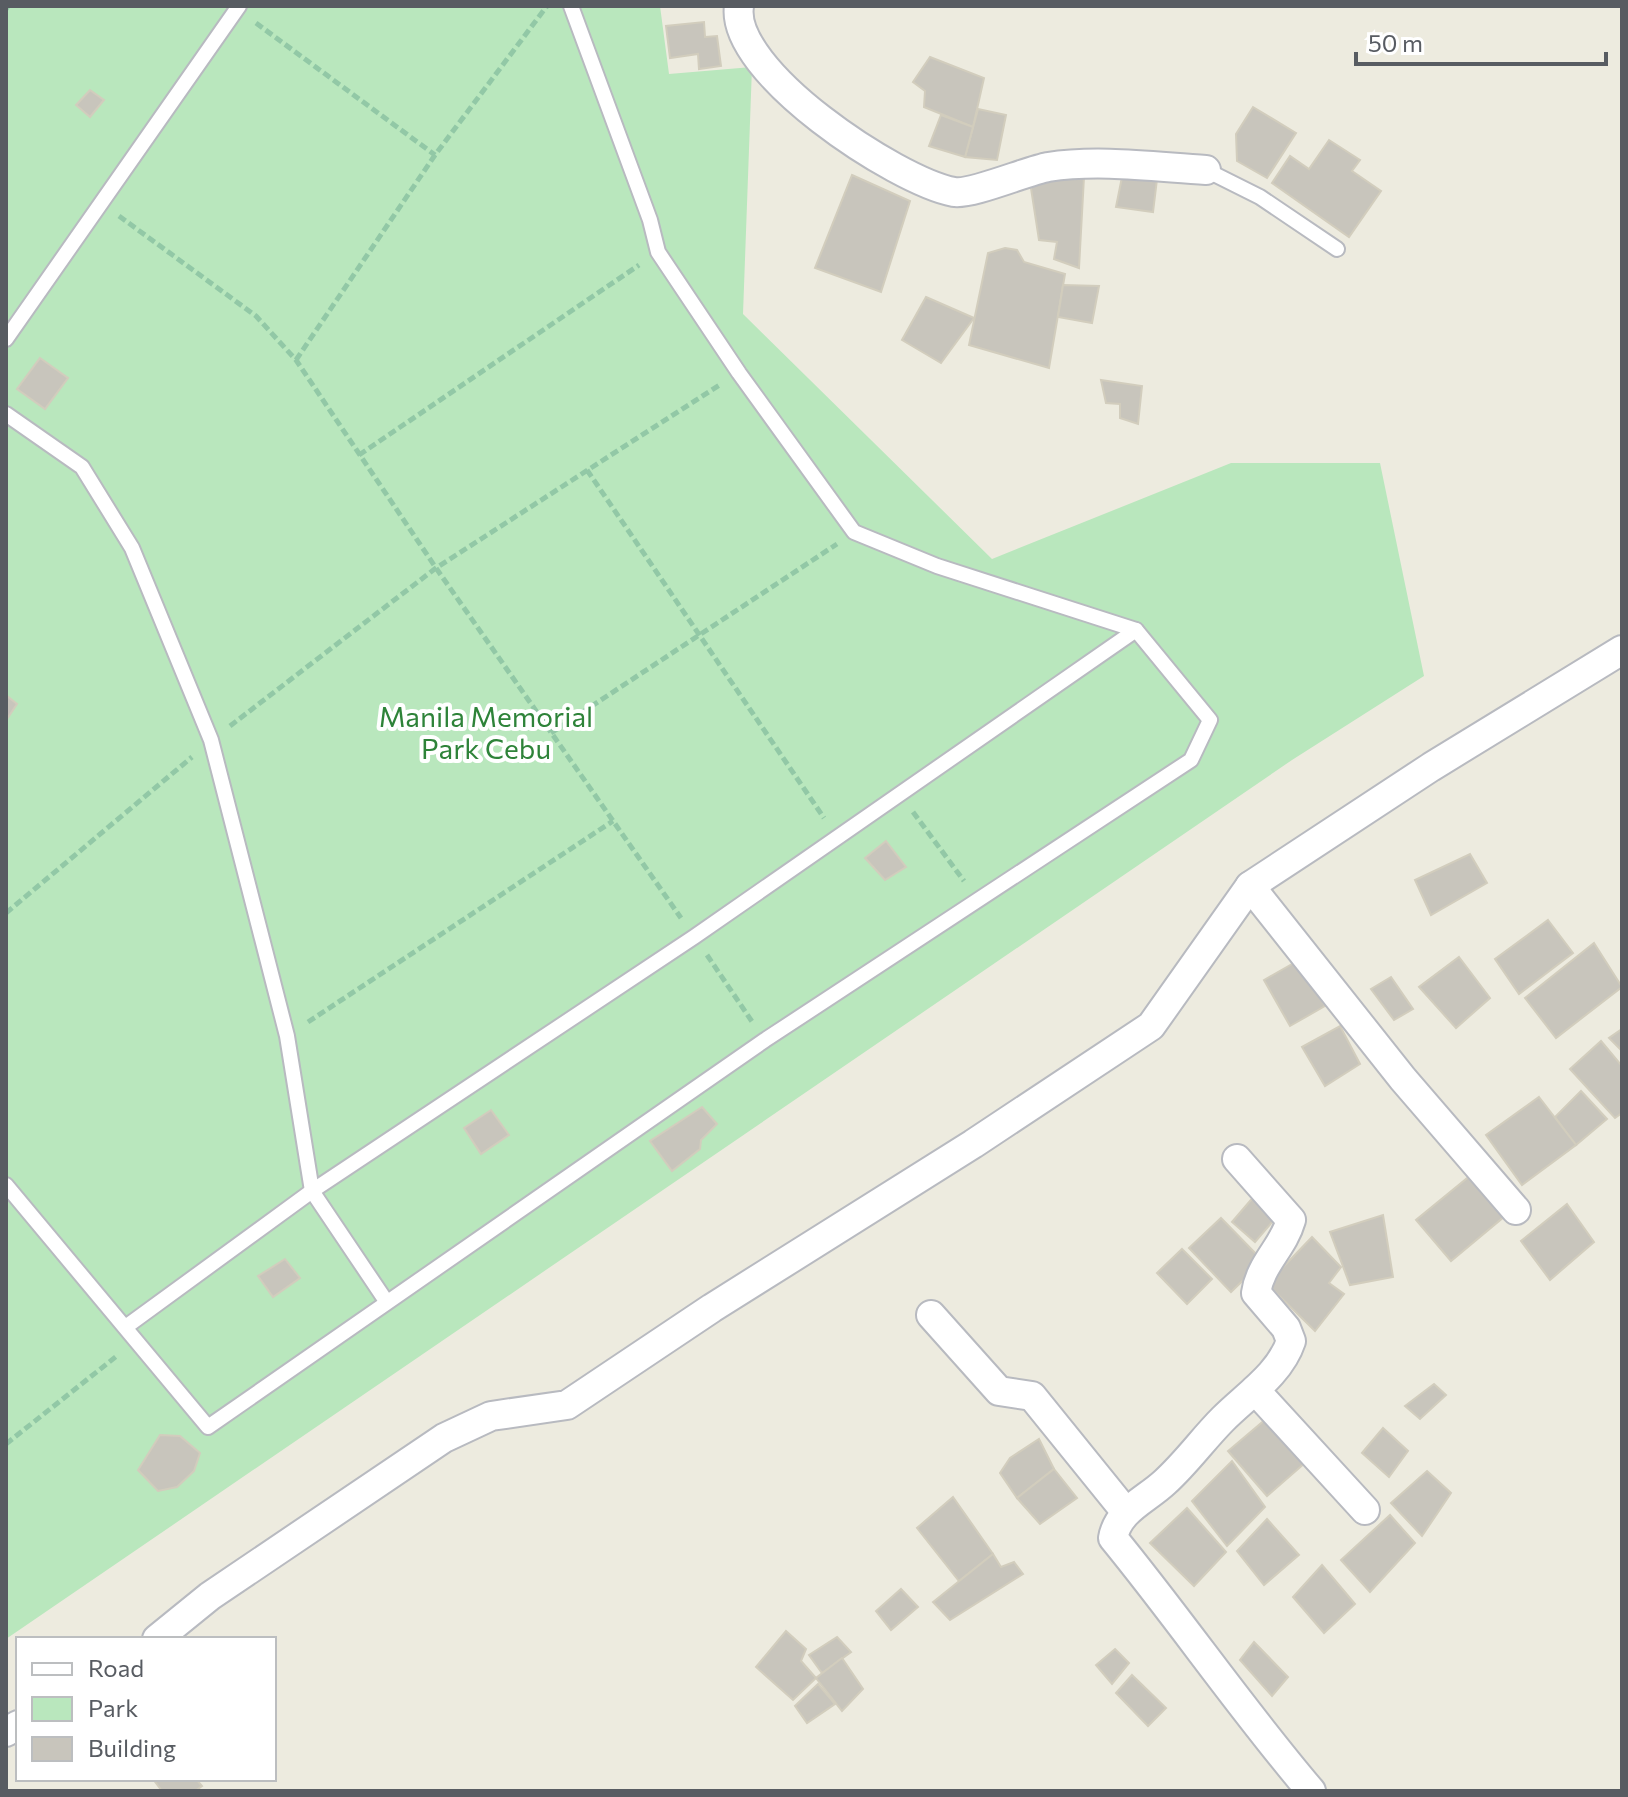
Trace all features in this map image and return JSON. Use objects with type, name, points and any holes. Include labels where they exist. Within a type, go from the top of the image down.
[{"type":"street","points":[[739,6],[737,21],[753,53],[777,80],[854,143],[896,169],[957,193],[1049,167],[1126,165],[1206,170]]},
{"type":"street","points":[[159,1637],[210,1596],[444,1438],[491,1416],[567,1405],[712,1308],[973,1144],[1151,1026],[1250,886],[1431,767],[1622,650]]},
{"type":"street","points":[[1250,886],[1403,1079],[1516,1210]]},
{"type":"street","points":[[1237,1159],[1291,1220],[1285,1239],[1259,1273],[1256,1293],[1286,1328],[1291,1341],[1287,1352],[1255,1390],[1221,1420],[1182,1467],[1144,1501],[1125,1511],[1115,1523],[1113,1538],[1181,1622],[1253,1723],[1311,1791]]},
{"type":"street","points":[[931,1315],[999,1391],[1032,1396],[1125,1511]]},
{"type":"street","points":[[1255,1390],[1365,1510]]},
{"type":"lane","points":[[6,1185],[127,1326],[208,1427],[765,1040],[1191,760],[1210,720],[1136,630],[937,566],[854,532],[739,373],[658,252],[650,220],[571,6]]},
{"type":"lane","points":[[6,339],[238,8]]},
{"type":"lane","points":[[1206,170],[1260,197],[1337,249]]},
{"type":"lane","points":[[6,414],[82,467],[132,548],[211,740],[287,1036],[312,1191],[386,1301]]},
{"type":"lane","points":[[127,1326],[312,1191],[838,839],[1136,630]]},
{"type":"path","points":[[296,360],[435,155],[547,6]]},
{"type":"path","points":[[238,8],[435,155]]},
{"type":"path","points":[[102,204],[256,316],[296,360],[436,568],[765,1040]]},
{"type":"path","points":[[359,455],[658,252]]},
{"type":"path","points":[[6,913],[211,740],[436,568],[739,373]]},
{"type":"path","points":[[587,470],[838,839]]},
{"type":"path","points":[[551,733],[854,532]]},
{"type":"path","points":[[901,795],[978,901]]},
{"type":"path","points":[[287,1036],[613,821]]},
{"type":"path","points":[[6,1444],[137,1339]]},
{"type":"green space","name":"Manila Memorial Park Cebu","points":[[6,6],[660,6],[669,74],[752,67],[743,314],[992,559],[1231,463],[1380,463],[1424,676],[1292,760],[6,1639]]},
{"type":"building","points":[[704,22],[705,37],[717,36],[721,66],[699,69],[698,54],[670,58],[666,26]]},
{"type":"building","points":[[930,57],[984,78],[973,127],[924,107],[925,91],[913,82]]},
{"type":"building","points":[[90,90],[104,100],[90,117],[76,105]]},
{"type":"building","points":[[1253,107],[1296,133],[1267,178],[1237,161],[1236,134]]},
{"type":"building","points":[[978,109],[1006,115],[997,160],[965,157]]},
{"type":"building","points":[[941,115],[973,127],[965,157],[929,146]]},
{"type":"building","points":[[1329,140],[1360,160],[1352,171],[1381,191],[1349,237],[1272,183],[1290,156],[1309,169]]},
{"type":"building","points":[[1158,171],[1153,212],[1116,207],[1123,172]]},
{"type":"building","points":[[852,175],[910,201],[881,292],[815,268]]},
{"type":"building","points":[[1084,177],[1079,268],[1054,259],[1057,242],[1039,240],[1030,182]]},
{"type":"building","points":[[1005,248],[1017,250],[1024,262],[1065,274],[1049,368],[969,345],[988,253]]},
{"type":"building","points":[[1063,285],[1099,286],[1092,323],[1058,317]]},
{"type":"building","points":[[926,297],[974,318],[941,363],[902,340]]},
{"type":"building","points":[[40,358],[68,378],[45,409],[17,389]]},
{"type":"building","points":[[1101,380],[1142,386],[1138,424],[1120,418],[1120,404],[1106,403]]},
{"type":"building","points":[[6,695],[17,704],[7,719],[6,719]]},
{"type":"building","points":[[886,841],[906,867],[885,880],[865,858]]},
{"type":"building","points":[[1470,854],[1487,883],[1431,915],[1415,880]]},
{"type":"building","points":[[1548,920],[1573,953],[1519,994],[1495,959]]},
{"type":"building","points":[[1594,943],[1622,987],[1556,1038],[1525,998]]},
{"type":"building","points":[[1459,957],[1490,998],[1456,1028],[1419,987]]},
{"type":"building","points":[[1299,960],[1325,1006],[1290,1026],[1264,980]]},
{"type":"building","points":[[1391,977],[1413,1009],[1394,1020],[1371,989]]},
{"type":"building","points":[[1340,1026],[1360,1064],[1325,1086],[1302,1047]]},
{"type":"building","points":[[1622,1029],[1622,1051],[1609,1038]]},
{"type":"building","points":[[1601,1041],[1622,1066],[1622,1113],[1615,1118],[1570,1069]]},
{"type":"building","points":[[1581,1091],[1607,1119],[1576,1145],[1555,1117]]},
{"type":"building","points":[[1539,1097],[1576,1145],[1522,1185],[1486,1135]]},
{"type":"building","points":[[702,1107],[717,1124],[701,1140],[700,1149],[672,1171],[650,1141]]},
{"type":"building","points":[[491,1110],[509,1135],[481,1154],[464,1128]]},
{"type":"building","points":[[1471,1175],[1505,1216],[1451,1261],[1416,1220]]},
{"type":"building","points":[[1256,1194],[1279,1214],[1255,1242],[1232,1222]]},
{"type":"building","points":[[1567,1204],[1594,1242],[1550,1280],[1521,1241]]},
{"type":"building","points":[[1383,1215],[1393,1277],[1350,1285],[1330,1232]]},
{"type":"building","points":[[1221,1218],[1263,1261],[1231,1292],[1189,1248]]},
{"type":"building","points":[[1312,1237],[1341,1267],[1329,1283],[1344,1294],[1315,1331],[1267,1284]]},
{"type":"building","points":[[1182,1249],[1212,1279],[1187,1304],[1157,1273]]},
{"type":"building","points":[[285,1259],[300,1278],[273,1297],[258,1276]]},
{"type":"building","points":[[1434,1384],[1446,1395],[1420,1419],[1405,1406]]},
{"type":"building","points":[[1266,1419],[1305,1463],[1267,1496],[1228,1451]]},
{"type":"building","points":[[1383,1428],[1408,1451],[1389,1477],[1362,1453]]},
{"type":"building","points":[[160,1435],[180,1436],[200,1453],[194,1471],[177,1487],[158,1491],[138,1470]]},
{"type":"building","points":[[1039,1439],[1054,1469],[1017,1498],[1000,1473],[1010,1458]]},
{"type":"building","points":[[1232,1461],[1265,1507],[1227,1546],[1192,1501]]},
{"type":"building","points":[[1054,1469],[1077,1498],[1040,1524],[1017,1498]]},
{"type":"building","points":[[1427,1471],[1451,1493],[1422,1536],[1391,1503]]},
{"type":"building","points":[[953,1497],[993,1554],[959,1581],[917,1528]]},
{"type":"building","points":[[1187,1508],[1226,1552],[1194,1586],[1150,1543]]},
{"type":"building","points":[[1390,1515],[1415,1543],[1370,1592],[1341,1560]]},
{"type":"building","points":[[1267,1519],[1299,1555],[1264,1585],[1237,1551]]},
{"type":"building","points":[[993,1554],[1001,1567],[1014,1562],[1023,1574],[950,1620],[933,1602]]},
{"type":"building","points":[[1322,1565],[1355,1604],[1324,1633],[1293,1597]]},
{"type":"building","points":[[901,1589],[918,1607],[891,1630],[876,1611]]},
{"type":"building","points":[[786,1631],[806,1649],[801,1661],[816,1678],[793,1700],[756,1667]]},
{"type":"building","points":[[837,1637],[851,1652],[822,1673],[809,1655]]},
{"type":"building","points":[[1254,1642],[1288,1677],[1272,1696],[1240,1660]]},
{"type":"building","points":[[1115,1649],[1129,1663],[1112,1684],[1096,1665]]},
{"type":"building","points":[[842,1658],[863,1689],[842,1711],[816,1678]]},
{"type":"building","points":[[1132,1675],[1166,1708],[1148,1726],[1116,1693]]},
{"type":"building","points":[[818,1684],[835,1704],[807,1723],[795,1706]]},
{"type":"building","points":[[154,1781],[198,1781],[202,1786],[195,1791],[162,1791]]}]
